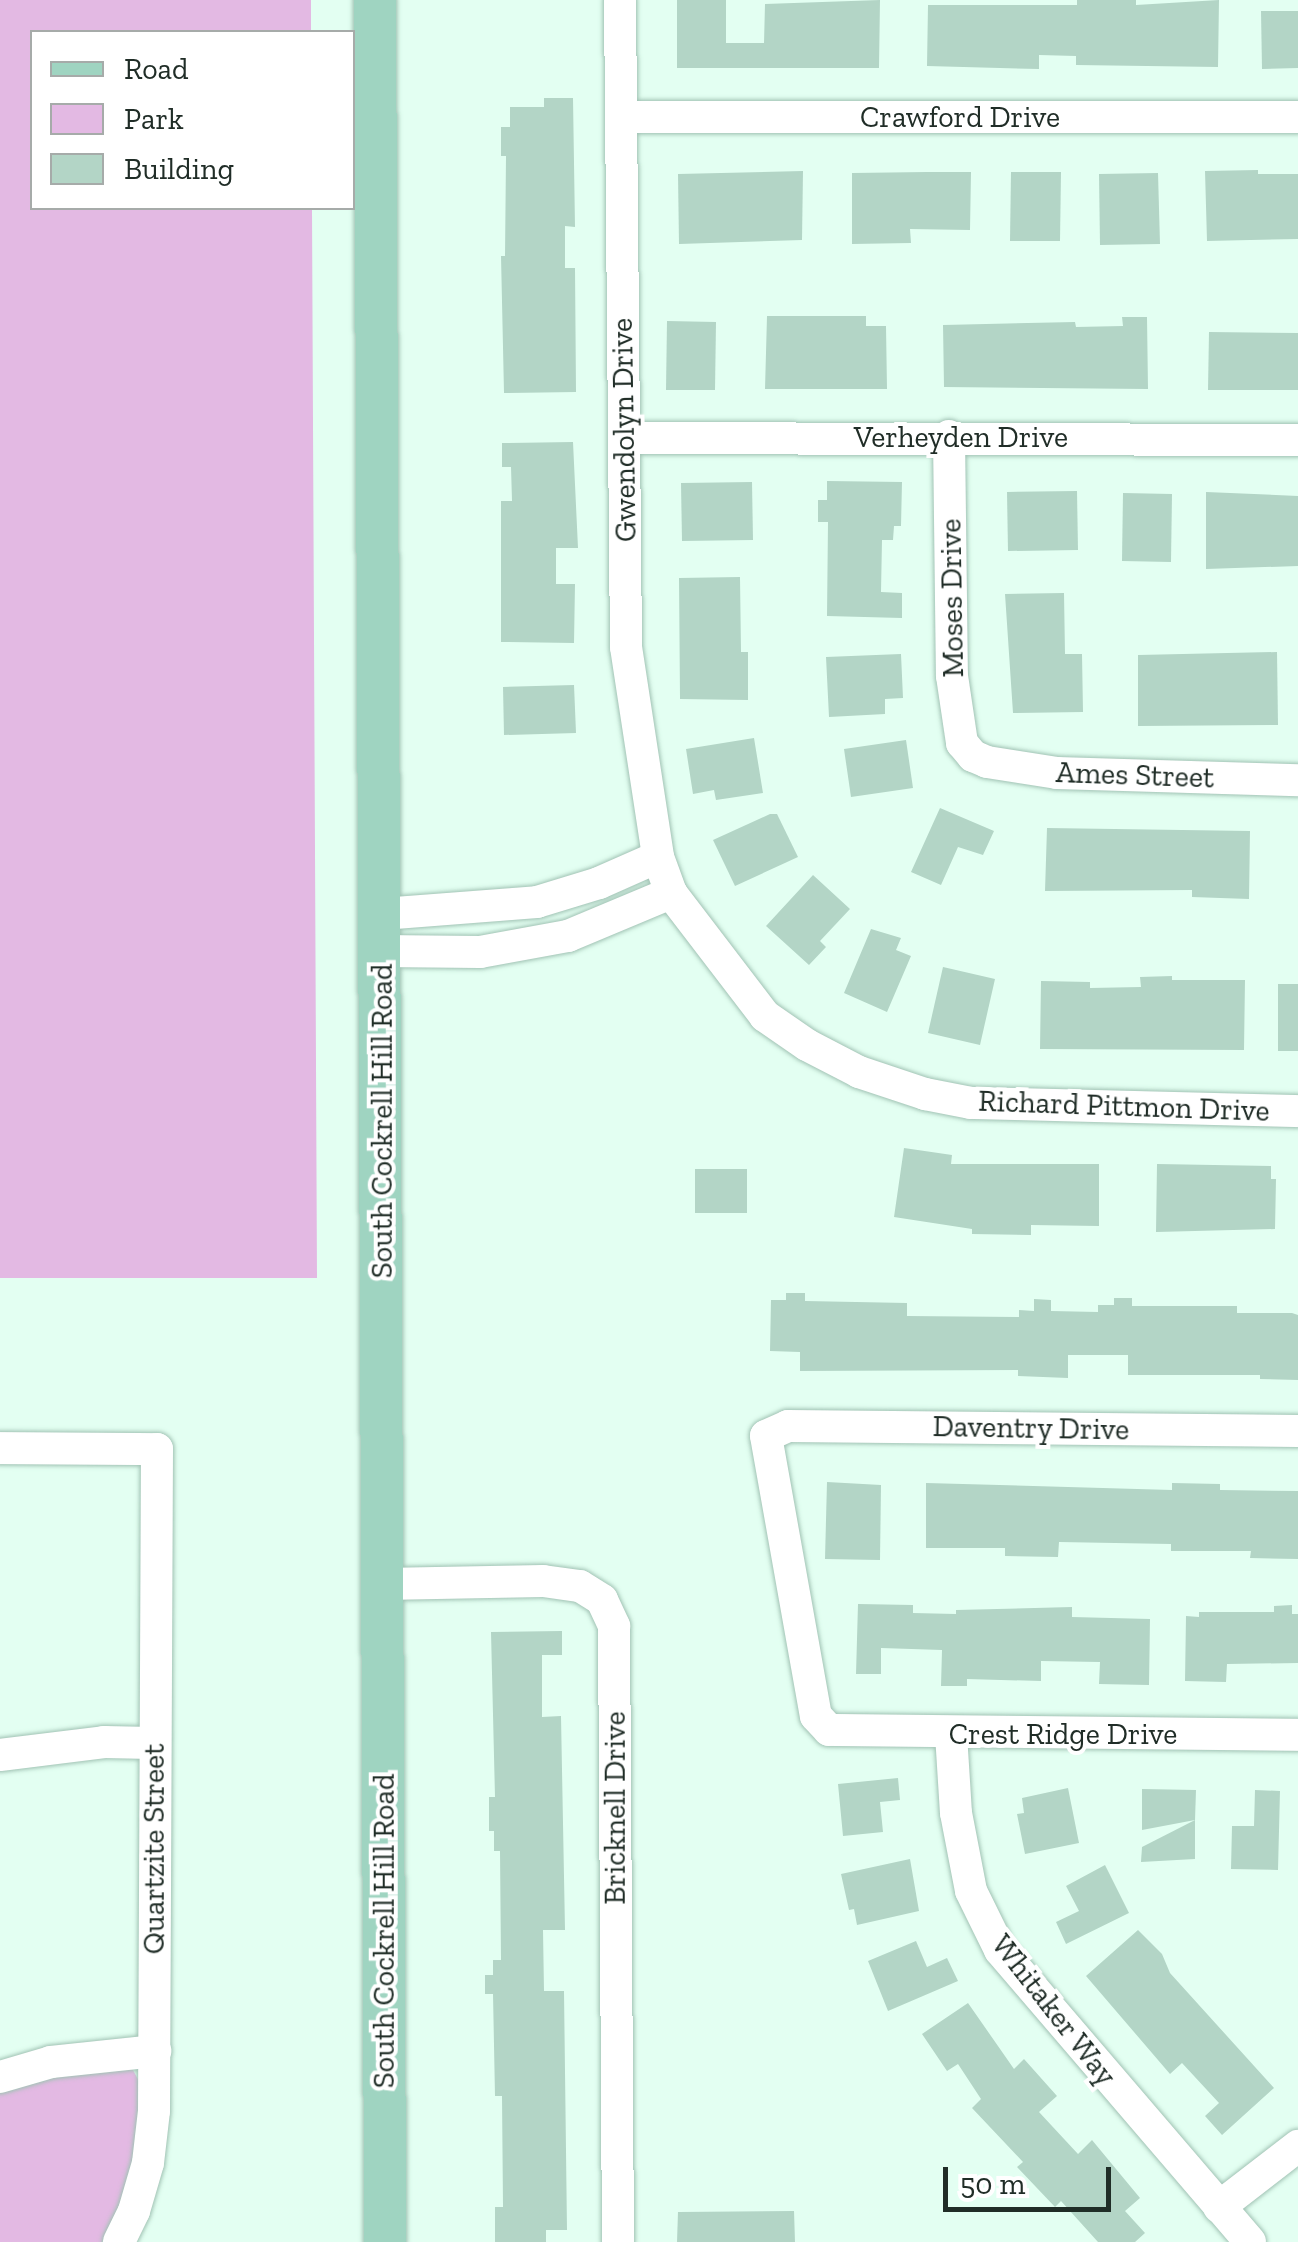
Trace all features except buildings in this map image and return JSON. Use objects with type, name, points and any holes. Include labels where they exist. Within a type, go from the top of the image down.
[{"type":"main road","name":"South Cockrell Hill Road","points":[[375,0],[385,2242]]},
{"type":"street","name":"Gwendolyn Drive","points":[[620,0],[626,646],[658,857],[671,893]]},
{"type":"street","name":"Crawford Drive","points":[[621,117],[1298,117]]},
{"type":"street","name":"Moses Drive","points":[[949,436],[952,676],[962,744],[973,756]]},
{"type":"street","name":"Verheyden Drive","points":[[624,438],[1298,440]]},
{"type":"street","name":"Ames Street","points":[[973,756],[987,762],[1056,773],[1298,780]]},
{"type":"street","points":[[381,932],[536,902],[599,884],[658,857]]},
{"type":"street","points":[[381,932],[480,952],[568,936],[671,893]]},
{"type":"street","name":"Richard Pittmon Drive","points":[[671,893],[764,1016],[859,1072],[925,1094],[971,1103],[1298,1110]]},
{"type":"street","name":"Daventry Drive","points":[[829,1730],[816,1716],[766,1436],[788,1426],[1298,1431]]},
{"type":"street","name":"Quartzite Street","points":[[0,1448],[158,1450],[155,2051],[148,2163],[134,2212],[119,2242]]},
{"type":"street","name":"Bricknell Drive","points":[[383,1584],[543,1581],[580,1586],[602,1600],[614,1626],[618,2242]]},
{"type":"street","name":"Crest Ridge Drive","points":[[829,1730],[1298,1736]]},
{"type":"street","name":"Whitaker Way","points":[[951,1734],[956,1813],[971,1891],[1000,1950],[1250,2242]]},
{"type":"street","points":[[0,1755],[104,1742],[154,1742]]},
{"type":"street","points":[[0,2077],[51,2062],[155,2051]]},
{"type":"street","points":[[1219,2207],[1298,2146]]},
{"type":"green space","points":[[0,0],[311,0],[311,30],[30,30],[30,210],[312,210],[317,1278],[0,1278]]},
{"type":"green space","points":[[123,2067],[133,2070],[141,2085],[136,2154],[117,2218],[102,2242],[0,2242],[0,2090],[40,2078]]}]
